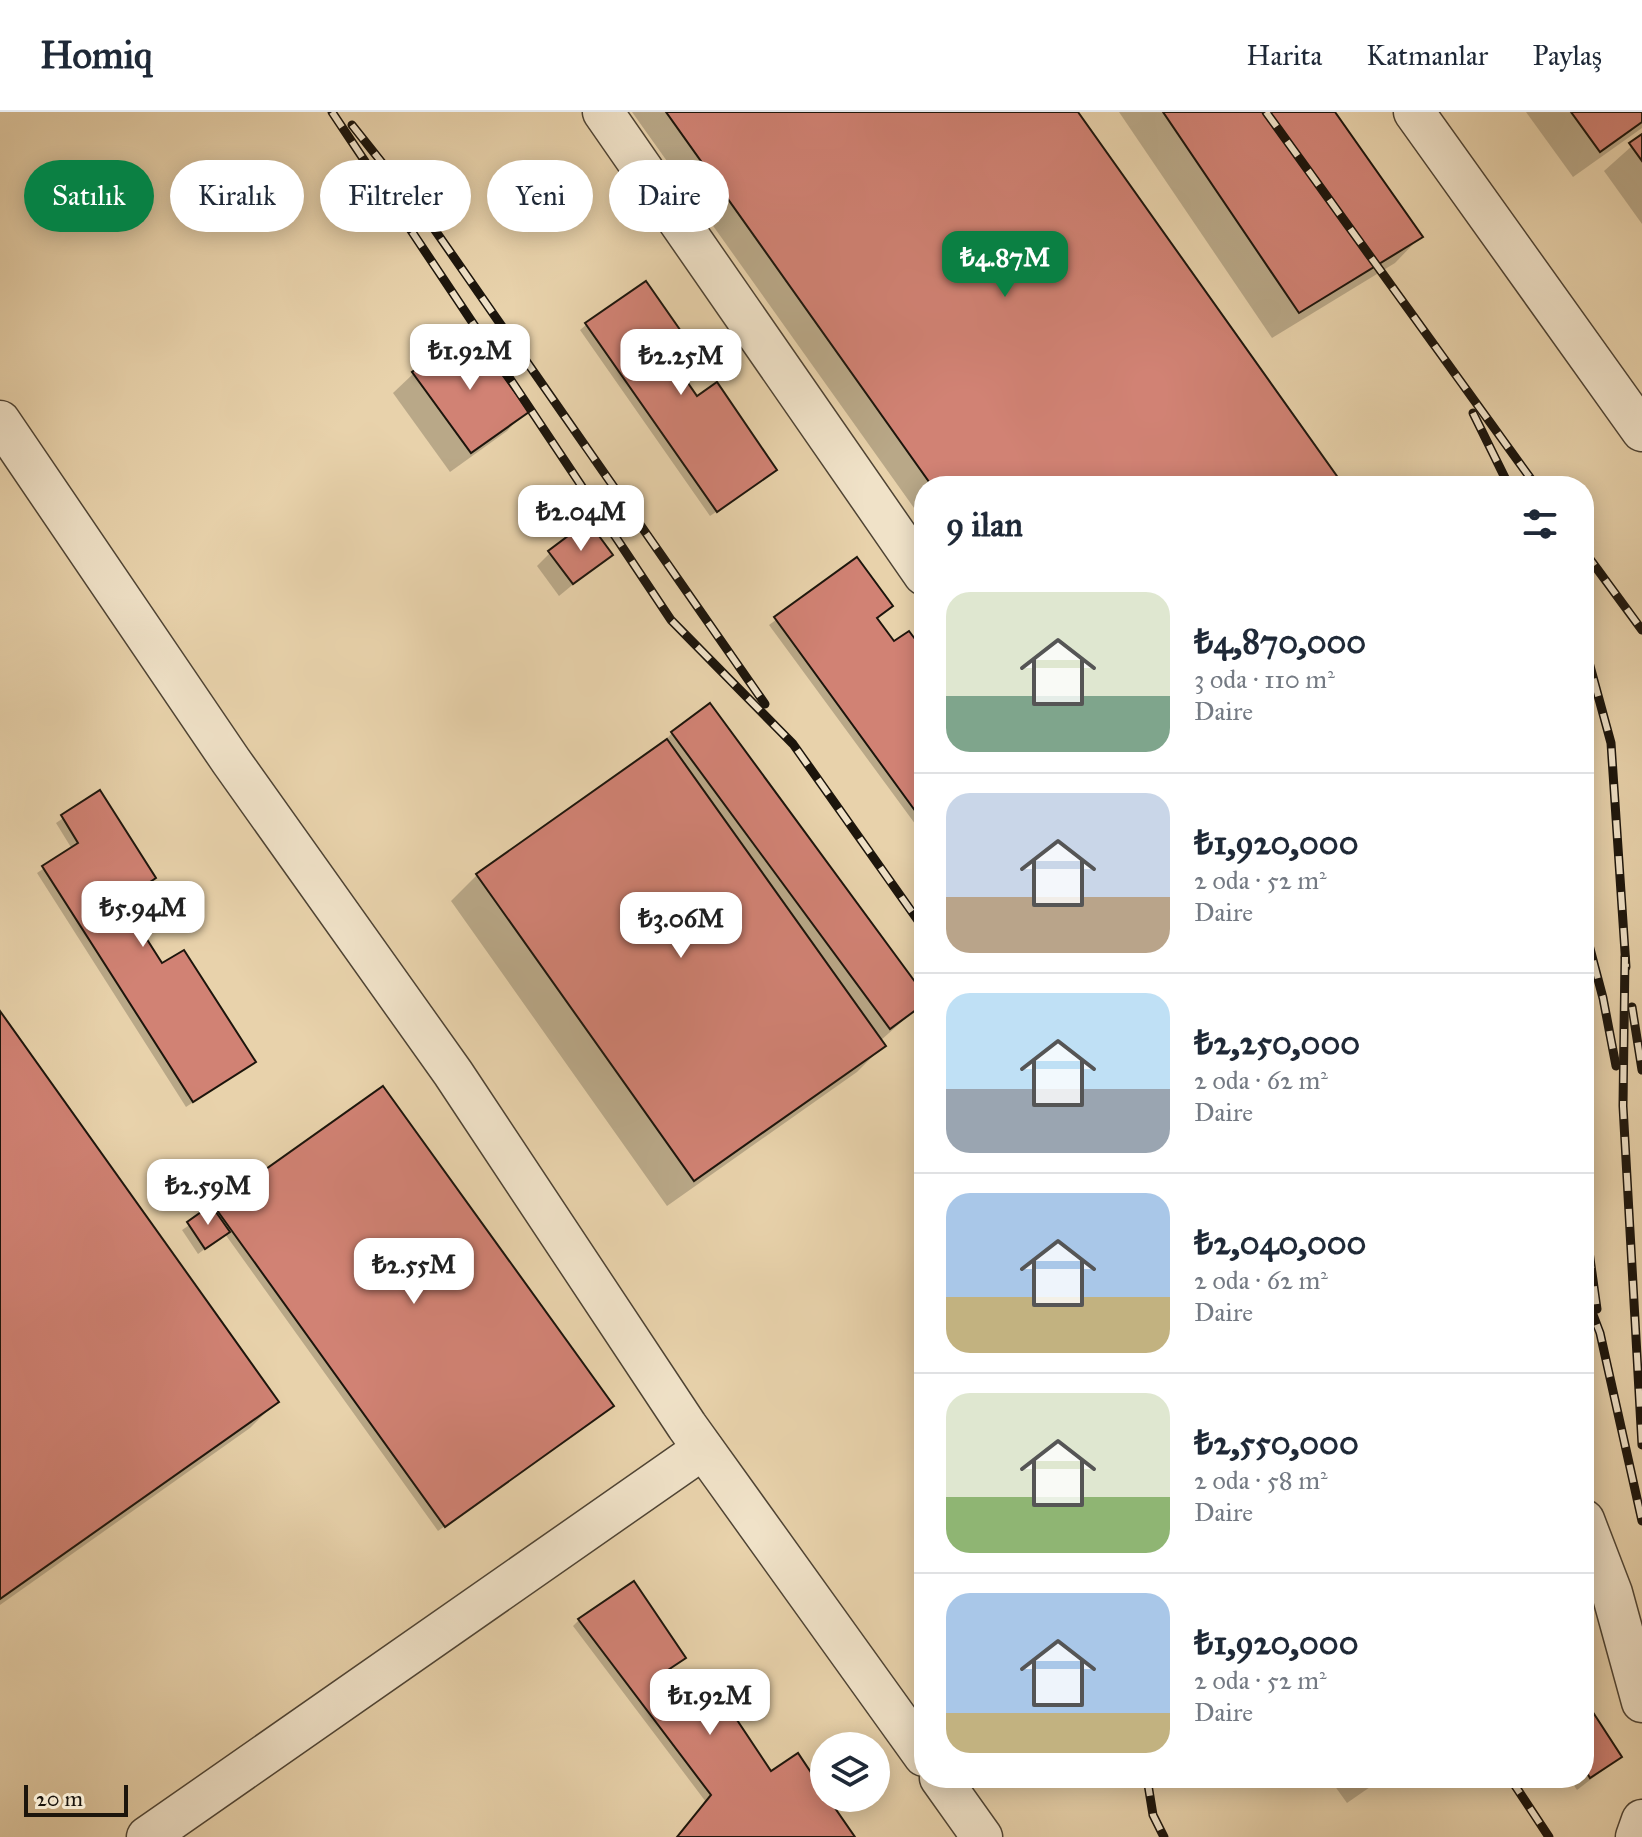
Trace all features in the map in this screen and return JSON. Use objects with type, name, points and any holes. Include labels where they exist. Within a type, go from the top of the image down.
[{"type":"lane","points":[[603,112],[914,561]]},
{"type":"lane","points":[[1414,112],[1642,431]]},
{"type":"lane","points":[[0,421],[231,761],[453,1073],[703,1449],[914,1742]]},
{"type":"lane","points":[[147,1837],[703,1449]]},
{"type":"lane","points":[[1594,1546],[1612,1593],[1642,1702]]},
{"type":"lane","points":[[947,1788],[982,1837]]},
{"type":"lane","points":[[1636,1837],[1642,1820]]},
{"type":"building","points":[[666,112],[1078,112],[1337,476],[925,476],[729,201],[729,160],[700,160]]},
{"type":"building","points":[[1163,112],[1335,112],[1423,237],[1299,313]]},
{"type":"building","points":[[1571,112],[1642,112],[1642,122],[1600,152]]},
{"type":"building","points":[[1642,134],[1642,161],[1629,143]]},
{"type":"building","points":[[646,281],[699,357],[679,370],[697,396],[717,382],[777,470],[717,512],[585,323]]},
{"type":"building","points":[[470,330],[529,412],[471,453],[412,372]]},
{"type":"building","points":[[588,521],[613,555],[573,584],[548,551]]},
{"type":"building","points":[[857,557],[893,606],[877,618],[894,641],[909,631],[914,638],[914,809],[774,617]]},
{"type":"building","points":[[710,703],[914,980],[914,1011],[890,1029],[671,732]]},
{"type":"building","points":[[667,739],[886,1046],[694,1181],[476,874]]},
{"type":"building","points":[[100,790],[156,878],[147,884],[166,914],[141,930],[162,963],[184,950],[256,1062],[193,1102],[42,866],[78,843],[61,815]]},
{"type":"building","points":[[0,1011],[279,1402],[0,1599]]},
{"type":"building","points":[[383,1086],[614,1406],[445,1527],[214,1206]]},
{"type":"building","points":[[211,1205],[230,1232],[205,1249],[187,1222]]},
{"type":"building","points":[[634,1581],[686,1658],[662,1674],[689,1713],[719,1693],[771,1771],[798,1753],[810,1771],[810,1812],[838,1812],[855,1837],[677,1837],[711,1795],[578,1619]]},
{"type":"building","points":[[1594,1714],[1622,1757],[1594,1775]]},
{"type":"railway","points":[[332,112],[671,620],[793,744],[914,915]]},
{"type":"railway","points":[[1266,112],[1529,476]]},
{"type":"railway","points":[[352,125],[430,223],[765,704]]},
{"type":"railway","points":[[1473,413],[1504,476]]},
{"type":"railway","points":[[1594,565],[1642,630]]},
{"type":"railway","points":[[1594,681],[1611,743],[1626,967]]},
{"type":"railway","points":[[1625,957],[1623,1106],[1642,1445]]},
{"type":"railway","points":[[1594,964],[1616,1066]]},
{"type":"railway","points":[[1632,1007],[1642,1070]]},
{"type":"railway","points":[[1594,1287],[1597,1309]]},
{"type":"railway","points":[[1594,1317],[1642,1521]]},
{"type":"railway","points":[[1149,1788],[1153,1815],[1164,1837]]},
{"type":"railway","points":[[1517,1788],[1549,1837]]}]
